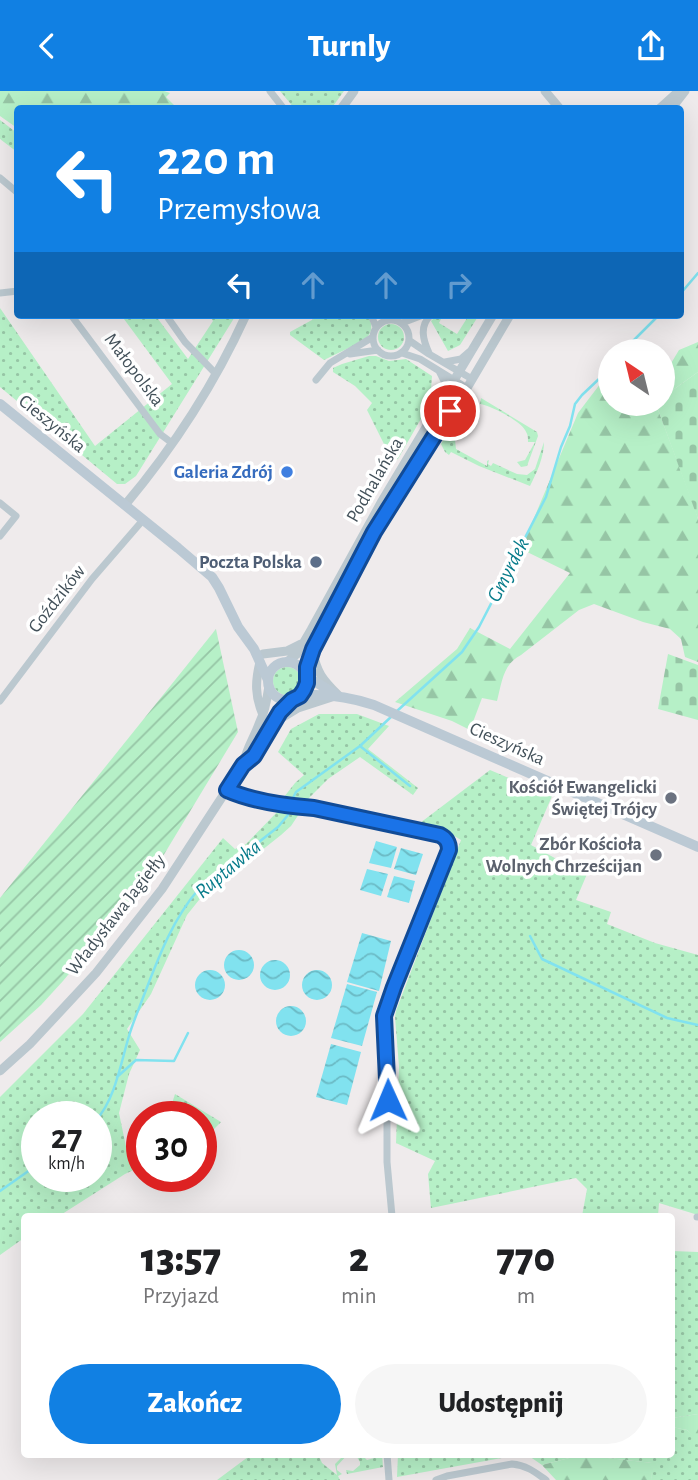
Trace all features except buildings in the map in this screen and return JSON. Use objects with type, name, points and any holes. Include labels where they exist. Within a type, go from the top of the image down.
[{"type":"main road","name":"Cieszyńska","points":[[0,404],[212,577],[239,627],[259,655],[268,683]]},
{"type":"main road","name":"Cieszyńska","points":[[259,655],[284,662]]},
{"type":"main road","points":[[284,662],[297,664],[306,675],[306,687],[296,698],[277,698],[268,683],[272,669],[284,662]]},
{"type":"main road","name":"Cieszyńska","points":[[306,675],[338,695],[409,720],[698,847]]},
{"type":"main road","name":"Cieszyńska","points":[[296,698],[312,694],[338,695]]},
{"type":"street","points":[[270,91],[281,105]]},
{"type":"street","points":[[544,91],[555,105]]},
{"type":"street","points":[[663,105],[679,91]]},
{"type":"street","points":[[674,105],[685,91]]},
{"type":"street","points":[[0,178],[14,190]]},
{"type":"street","name":"Małopolska","points":[[74,319],[160,434],[172,443]]},
{"type":"street","points":[[169,319],[184,342],[216,374]]},
{"type":"street","name":"Małopolska","points":[[125,505],[172,443],[216,374],[244,319]]},
{"type":"street","points":[[373,319],[376,327]]},
{"type":"street","points":[[384,319],[376,327],[373,337],[373,342],[381,353],[392,356],[402,353],[463,380]]},
{"type":"street","points":[[393,319],[408,330],[410,339],[444,362],[463,380]]},
{"type":"street","points":[[402,323],[416,319]]},
{"type":"street","points":[[402,353],[414,330],[424,319]]},
{"type":"street","points":[[426,319],[423,339],[429,354]]},
{"type":"street","name":"Podhalańska","points":[[306,675],[313,649],[374,532],[450,411],[473,349],[491,319]]},
{"type":"street","name":"Podhalańska","points":[[284,662],[297,654],[382,501],[444,398],[481,364],[508,319]]},
{"type":"street","points":[[316,380],[330,363],[373,337]]},
{"type":"street","points":[[444,362],[460,359],[473,349]]},
{"type":"street","points":[[346,354],[378,350]]},
{"type":"street","points":[[439,371],[445,383],[444,398]]},
{"type":"street","points":[[0,503],[16,516],[0,536]]},
{"type":"street","name":"Goździków","points":[[0,701],[92,579],[143,520]]},
{"type":"street","points":[[263,715],[256,686],[259,655],[287,651],[303,643]]},
{"type":"street","points":[[273,723],[298,708],[338,695],[320,674],[313,649]]},
{"type":"street","name":"Władysława Jagiełły","points":[[243,765],[246,750],[263,715],[268,683]]},
{"type":"street","name":"Władysława Jagiełły","points":[[0,1071],[30,1044],[96,973],[162,889],[243,765],[254,756],[280,712],[296,698]]},
{"type":"street","points":[[227,790],[239,796],[314,808],[440,835],[449,844],[449,850],[384,1016],[387,1162],[392,1213]]},
{"type":"street","points":[[387,1458],[389,1480]]},
{"type":"street","points":[[436,1480],[512,1464],[521,1465],[546,1480]]},
{"type":"green space","points":[[0,91],[164,91],[170,93],[166,97],[174,105],[14,105],[14,126],[0,116]]},
{"type":"green space","points":[[280,91],[344,91],[334,105],[292,105]]},
{"type":"green space","points":[[0,120],[14,131],[14,150],[0,139]]},
{"type":"green space","points":[[0,308],[95,446],[172,384],[124,319],[158,319],[188,359],[213,321],[212,319],[234,319],[136,476],[125,484],[117,484],[0,387]]},
{"type":"green space","points":[[314,319],[369,319],[371,326],[363,341],[324,360],[290,335],[290,332]]},
{"type":"green space","points":[[441,319],[439,323],[457,334],[466,319],[476,319],[460,345],[448,351],[431,321]]},
{"type":"green space","points":[[391,324],[400,328],[404,337],[400,346],[391,350],[382,346],[378,337],[382,328]]},
{"type":"green space","points":[[698,342],[698,372],[676,388],[676,355],[679,350]]},
{"type":"green space","points":[[369,356],[389,361],[406,359],[432,376],[430,403],[398,459],[392,460],[367,410],[372,403],[355,386],[333,372],[333,368],[342,364]]},
{"type":"green space","points":[[698,372],[698,519],[661,417],[676,417],[676,388]]},
{"type":"green space","points":[[598,387],[598,417],[661,417],[698,519],[698,662],[685,657],[681,639],[670,629],[594,604],[579,610],[510,663],[504,674],[497,701],[482,698],[470,730],[452,721],[395,702],[457,649],[470,628],[510,649],[570,573],[521,549],[578,413]]},
{"type":"green space","points":[[481,398],[537,432],[538,436],[527,466],[521,467],[517,462],[525,460],[535,442],[528,442],[525,430],[511,418],[480,404]]},
{"type":"green space","points":[[468,416],[463,423],[455,424],[448,439],[455,440],[456,449],[487,466],[489,460],[488,464],[491,466],[493,463],[517,474],[527,475],[535,469],[544,442],[538,470],[530,486],[451,452],[449,455],[445,452],[441,444],[456,420]]},
{"type":"green space","points":[[216,629],[238,732],[154,871],[63,981],[0,1042],[0,898]]},
{"type":"green space","points":[[668,654],[698,665],[698,720],[658,709]]},
{"type":"green space","points":[[287,667],[297,671],[301,681],[297,691],[287,695],[277,691],[273,681],[277,671]]},
{"type":"green space","points":[[319,714],[357,714],[389,726],[368,749],[418,788],[413,795],[360,757],[328,779],[307,800],[284,797],[304,775],[278,752],[291,729]]},
{"type":"green space","points":[[490,770],[552,796],[531,845],[587,874],[576,900],[611,912],[607,924],[655,943],[698,955],[698,1215],[659,1203],[658,1213],[583,1213],[587,1189],[576,1178],[431,1208],[428,1174],[435,1161],[396,1143],[399,1067],[395,1017],[461,840],[441,828],[420,823]]},
{"type":"green space","points":[[279,810],[299,814],[291,826],[199,900],[187,915],[151,994],[127,1029],[140,1050],[129,1074],[119,1113],[126,1147],[126,1174],[112,1182],[112,1101],[21,1101],[21,1192],[97,1192],[64,1213],[21,1213],[21,1240],[0,1255],[0,1097],[83,1014],[223,838],[235,849],[246,844]]},
{"type":"green space","points":[[175,1094],[186,1101],[173,1101]]},
{"type":"green space","points":[[675,1251],[698,1252],[698,1414],[675,1418]]},
{"type":"green space","points":[[698,1414],[698,1443],[687,1430],[675,1428],[675,1418]]},
{"type":"green space","points":[[675,1428],[687,1430],[698,1441],[698,1480],[651,1480],[652,1463],[608,1458],[675,1458]]},
{"type":"green space","points":[[247,1458],[320,1458],[337,1475],[335,1464],[344,1458],[337,1466],[337,1470],[342,1474],[338,1476],[340,1480],[217,1480]]},
{"type":"green space","points":[[358,1458],[382,1458],[383,1467],[347,1474],[346,1470],[353,1471],[360,1462]]},
{"type":"green space","points":[[398,1458],[502,1458],[397,1477]]},
{"type":"green space","points":[[532,1458],[569,1458],[542,1465]]},
{"type":"green space","points":[[569,1458],[608,1458],[653,1463],[651,1480],[556,1480],[542,1465]]},
{"type":"water","points":[[376,841],[397,847],[391,868],[369,863]]},
{"type":"water","points":[[401,848],[423,854],[416,875],[394,869]]},
{"type":"water","points":[[367,869],[388,874],[381,896],[360,890]]},
{"type":"water","points":[[394,876],[415,881],[409,903],[387,897]]},
{"type":"water","points":[[362,933],[391,941],[379,991],[347,982]]},
{"type":"water","points":[[239,950],[250,954],[254,965],[250,976],[239,980],[228,976],[224,965],[228,954]]},
{"type":"water","points":[[275,960],[286,964],[290,975],[286,986],[275,990],[264,986],[260,975],[264,964]]},
{"type":"water","points":[[210,970],[221,974],[225,985],[221,996],[210,1000],[199,996],[195,985],[199,974]]},
{"type":"water","points":[[317,970],[328,974],[332,985],[328,996],[317,1000],[306,996],[302,985],[306,974]]},
{"type":"water","points":[[347,984],[377,992],[362,1046],[331,1038]]},
{"type":"water","points":[[291,1006],[302,1010],[306,1021],[302,1032],[291,1036],[280,1032],[276,1021],[280,1010]]},
{"type":"water","points":[[331,1044],[361,1052],[347,1105],[316,1097]]},
{"type":"waterway","name":"Gmyrdek","points":[[684,289],[698,273]]},
{"type":"waterway","name":"Gmyrdek","points":[[635,339],[655,319]]},
{"type":"waterway","name":"Gmyrdek","points":[[397,711],[462,652],[479,627],[546,497],[575,404],[598,380]]},
{"type":"waterway","name":"Ruptawka","points":[[108,1101],[132,1026],[160,954],[189,902],[198,890],[278,827],[288,815],[296,792],[360,746],[392,716]]},
{"type":"waterway","name":"Ruptawka","points":[[360,746],[410,786]]},
{"type":"waterway","name":"Ruptawka","points":[[530,936],[542,959],[667,1018],[698,1025]]},
{"type":"waterway","points":[[117,1077],[136,1060],[174,1061],[188,1033]]},
{"type":"waterway","name":"Ruptawka","points":[[0,1191],[21,1176]]},
{"type":"place","name":"Galeria Zdrój","points":[[287,472]]},
{"type":"place","name":"Poczta Polska","points":[[316,562]]},
{"type":"place","name":"Kościół Ewangelicki Świętej Trójcy","points":[[671,798]]},
{"type":"place","name":"Zbór Kościoła Wolnych Chrześcijan","points":[[656,855]]},
{"type":"route","points":[[388,1100],[384,1016],[449,850],[449,844],[440,835],[341,813],[239,796],[227,790],[243,765],[254,756],[280,712],[304,690],[307,683],[305,674],[313,649],[374,532],[450,411]]}]
